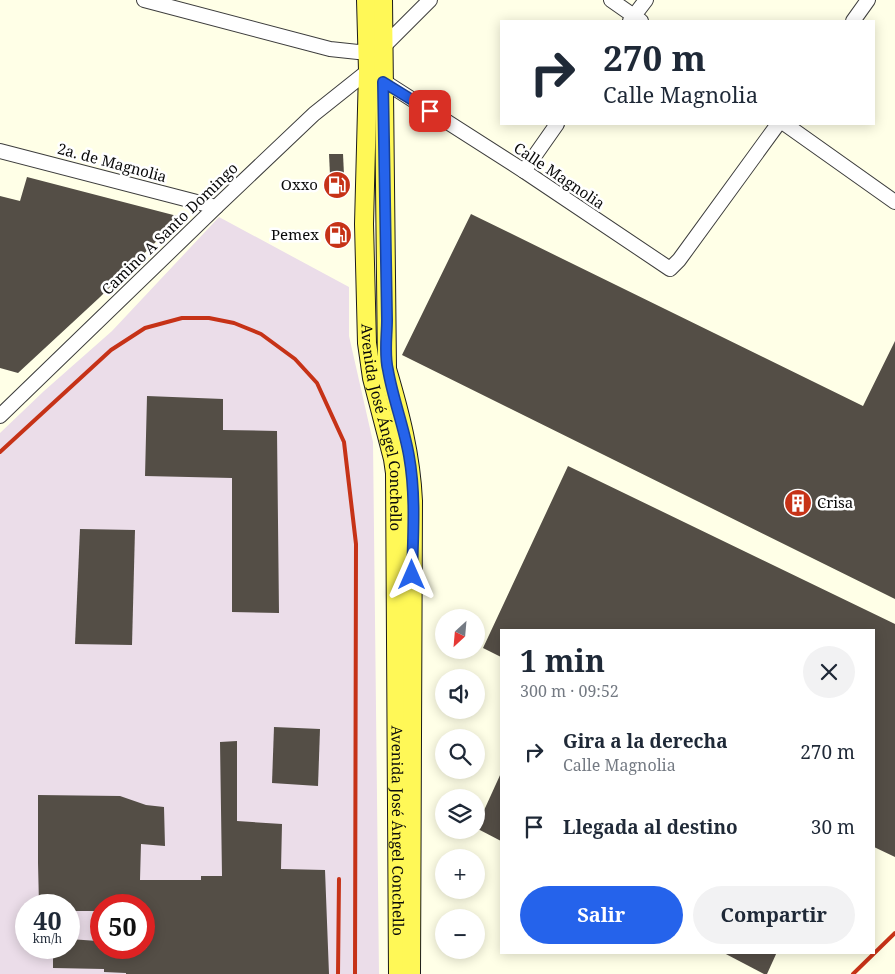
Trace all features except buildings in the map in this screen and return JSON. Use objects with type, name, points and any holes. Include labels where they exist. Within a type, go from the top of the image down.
[{"type":"main road","name":"Avenida José Ángel Conchello","points":[[366,0],[383,82],[387,369],[403,424],[409,456],[413,500],[411,974]]},
{"type":"main road","name":"Avenida José Ángel Conchello","points":[[383,0],[375,50],[368,71],[364,224],[367,350],[372,378],[396,473],[398,974]]},
{"type":"street","points":[[144,0],[189,6],[330,49],[375,50],[430,0]]},
{"type":"street","points":[[611,0],[635,20],[646,0]]},
{"type":"street","points":[[854,20],[868,0]]},
{"type":"street","name":"Calle Magnolia","points":[[368,71],[524,171],[670,269],[675,265],[777,125]]},
{"type":"street","name":"Camino A Santo Domingo","points":[[0,416],[314,114],[368,71]]},
{"type":"street","points":[[524,171],[556,125]]},
{"type":"street","points":[[786,125],[895,202]]},
{"type":"street","name":"2a. de Magnolia","points":[[0,151],[216,207]]},
{"type":"shaded area","points":[[219,217],[349,287],[349,336],[373,442],[379,974],[0,974],[0,433],[112,331]]},
{"type":"railway","points":[[0,452],[111,350],[145,328],[182,318],[209,318],[234,323],[261,334],[295,359],[317,383],[344,442],[356,544],[355,974]]},
{"type":"railway","points":[[338,974],[339,879]]},
{"type":"railway","points":[[875,953],[895,933]]},
{"type":"railway","points":[[853,974],[873,954]]},
{"type":"place","name":"Oxxo","points":[[337,185]]},
{"type":"place","name":"Pemex","points":[[338,235]]},
{"type":"place","name":"Crisa","points":[[798,503]]},
{"type":"route","points":[[412,575],[413,500],[411,472],[403,424],[387,369],[383,82],[430,111]]}]
